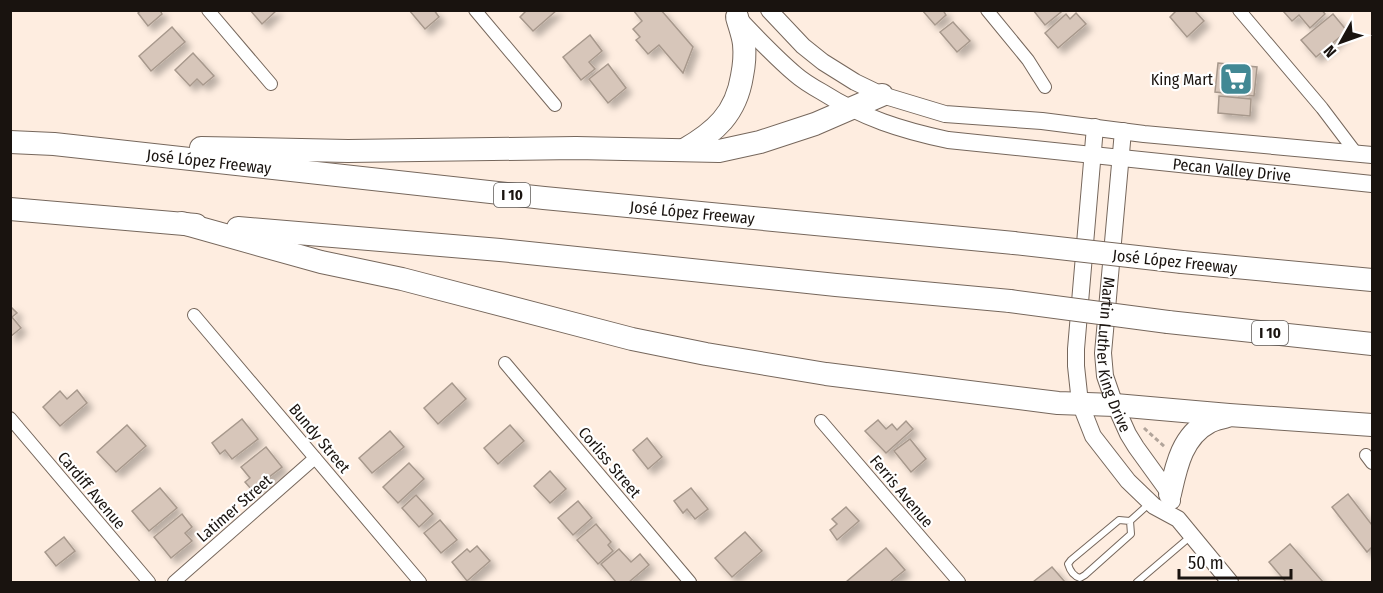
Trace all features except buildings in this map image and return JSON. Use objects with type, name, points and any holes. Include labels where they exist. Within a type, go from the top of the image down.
[{"type":"highway","points":[[684,150],[702,140],[720,123],[731,110],[740,91],[744,44],[735,14]]},
{"type":"highway","points":[[54,144],[348,151],[576,148],[719,151],[760,142],[815,124],[882,95]]},
{"type":"highway","name":"José López Freeway","points":[[10,142],[54,144],[544,198],[1372,280]]},
{"type":"highway","name":"I 10","points":[[10,209],[507,251],[1010,301],[1168,322],[1372,344]]},
{"type":"highway","points":[[182,223],[321,262],[402,279],[632,339],[696,352],[826,374],[1058,402],[1372,425]]},
{"type":"highway","points":[[1161,498],[1186,444],[1196,432],[1210,422],[1229,415]]},
{"type":"main road","points":[[769,10],[823,62],[855,82],[882,95],[945,114],[1042,121],[1123,131]]},
{"type":"main road","points":[[735,14],[771,53],[797,76],[849,109],[878,121],[948,140],[1092,155]]},
{"type":"main road","name":"Martin Luther King Drive","points":[[1095,127],[1076,349],[1080,403],[1094,436],[1128,481],[1161,498]]},
{"type":"main road","name":"Pecan Valley Drive","points":[[1123,131],[1364,154]]},
{"type":"main road","name":"Martin Luther King Drive","points":[[1123,131],[1103,353],[1105,376],[1128,434],[1161,498],[1230,582]]},
{"type":"main road","name":"Pecan Valley Drive","points":[[1092,155],[1372,184]]},
{"type":"street","points":[[208,10],[271,84]]},
{"type":"street","points":[[987,10],[1028,60],[1045,87]]},
{"type":"street","points":[[1239,10],[1364,154]]},
{"type":"street","points":[[477,11],[555,105]]},
{"type":"street","name":"Bundy Street","points":[[194,315],[420,582]]},
{"type":"street","name":"Corliss Street","points":[[505,363],[690,582]]},
{"type":"street","name":"Cardiff Avenue","points":[[10,418],[149,582]]},
{"type":"street","name":"Ferris Avenue","points":[[821,421],[959,582]]},
{"type":"street","name":"Latimer Street","points":[[174,582],[315,459]]},
{"type":"lane","points":[[1130,521],[1131,534],[1085,575],[1080,578],[1075,576],[1068,564],[1071,560],[1119,520],[1130,521],[1161,498]]},
{"type":"lane","points":[[1137,582],[1145,580],[1191,536]]},
{"type":"path","points":[[1140,425],[1172,453]]},
{"type":"place","name":"King Mart","points":[[1236,79]]}]
